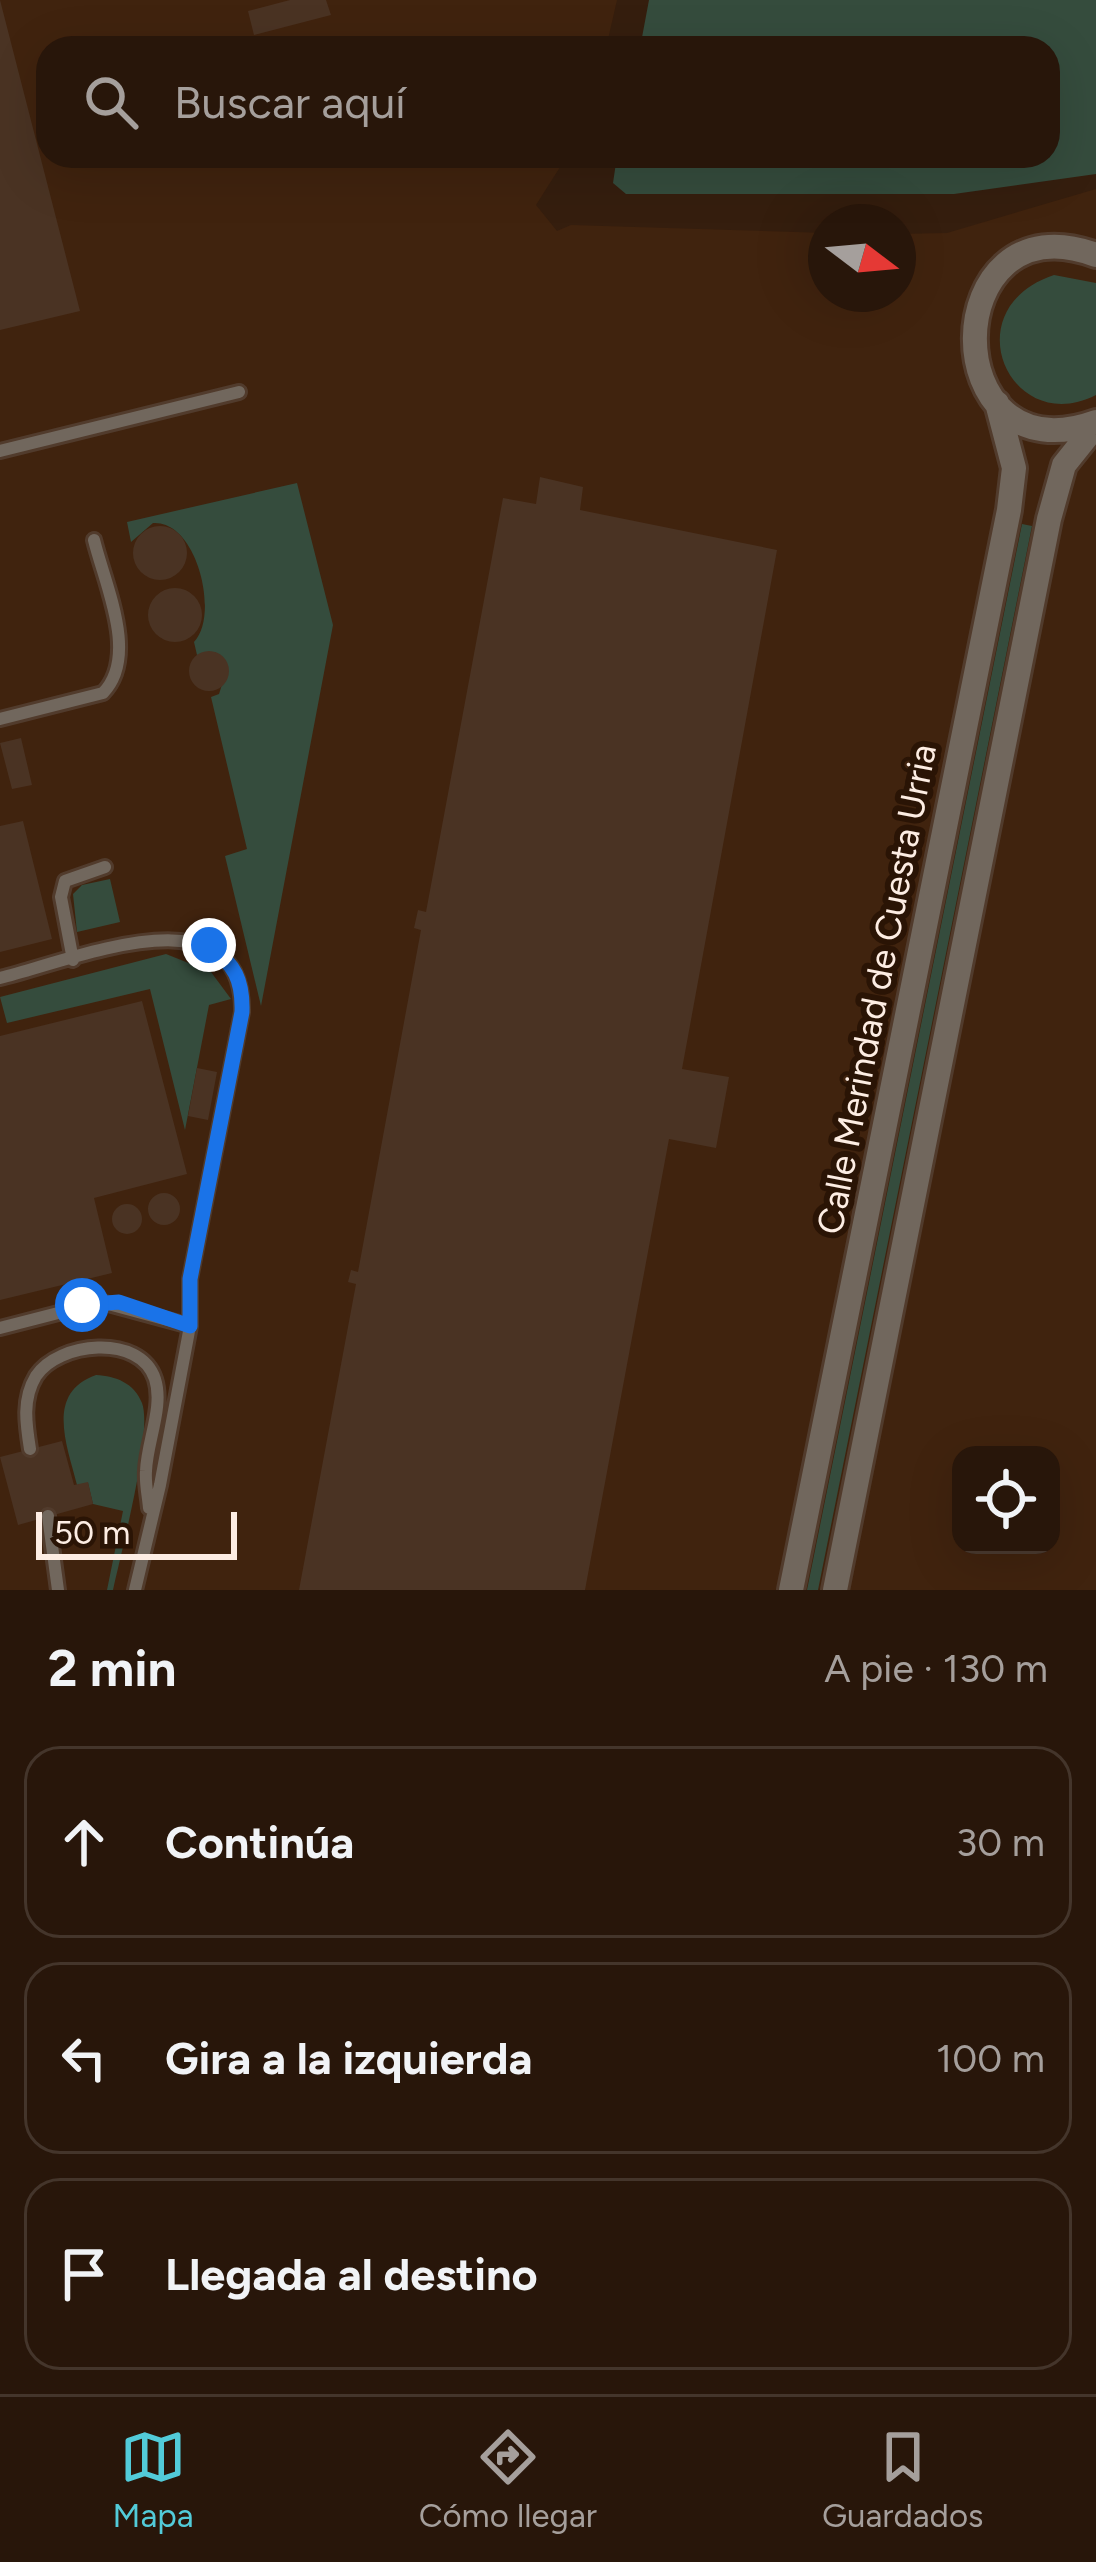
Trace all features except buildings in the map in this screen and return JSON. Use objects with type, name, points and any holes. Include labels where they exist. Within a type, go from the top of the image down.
[{"type":"street","name":"Calle Merindad de Cuesta Urria","points":[[791,1590],[1009,510],[1014,468],[997,403],[973,358],[970,333],[987,285],[1027,254],[1051,248],[1096,255]]},
{"type":"street","points":[[997,403],[1038,426],[1070,429],[1096,424]]},
{"type":"street","name":"Calle Merindad de Cuesta Urria","points":[[835,1590],[1049,519],[1064,465],[1096,424]]},
{"type":"lane","points":[[0,451],[239,392]]},
{"type":"lane","points":[[0,719],[103,693],[114,682],[120,650],[94,540]]},
{"type":"lane","points":[[74,960],[61,897],[65,881],[105,867]]},
{"type":"lane","points":[[0,978],[187,938],[209,945],[228,959],[243,984],[242,1012],[190,1279],[190,1326],[160,1485],[134,1590]]},
{"type":"lane","points":[[0,1328],[101,1302],[190,1326]]},
{"type":"lane","points":[[30,1449],[27,1400],[38,1373],[63,1354],[86,1349],[124,1351],[143,1360],[154,1375],[158,1396],[146,1471],[149,1515]]},
{"type":"lane","points":[[48,1516],[58,1590]]},
{"type":"shaded area","points":[[0,0],[617,0],[609,36],[36,36],[36,168],[559,168],[536,205],[557,231],[571,225],[808,232],[808,312],[916,312],[916,234],[947,233],[1096,189],[1096,1590],[0,1590]]},
{"type":"green space","points":[[649,0],[1096,0],[1096,174],[954,194],[626,194],[613,183],[615,168],[1060,168],[1060,36],[642,36]]},
{"type":"green space","points":[[1054,275],[1096,283],[1096,395],[1065,404],[1039,400],[1018,385],[1004,364],[1000,340],[1005,314],[1023,292]]},
{"type":"green space","points":[[297,483],[333,625],[261,1006],[225,856],[247,849],[211,697],[219,694],[228,666],[215,652],[197,655],[194,642],[202,629],[204,592],[200,571],[182,537],[168,526],[153,523],[131,542],[127,522]]},
{"type":"green space","points":[[1022,524],[1032,526],[818,1590],[807,1590]]},
{"type":"green space","points":[[110,879],[120,922],[77,932],[73,894],[82,885]]},
{"type":"green space","points":[[166,954],[211,972],[231,999],[209,1005],[185,1130],[150,989],[7,1023],[0,997]]},
{"type":"green space","points":[[96,1375],[129,1386],[139,1396],[144,1418],[140,1466],[113,1590],[107,1590],[123,1511],[93,1504],[88,1483],[77,1485],[65,1437],[70,1394]]},
{"type":"route","points":[[82,1305],[119,1302],[190,1326],[190,1279],[242,1012],[243,984],[228,959],[209,945]]}]
